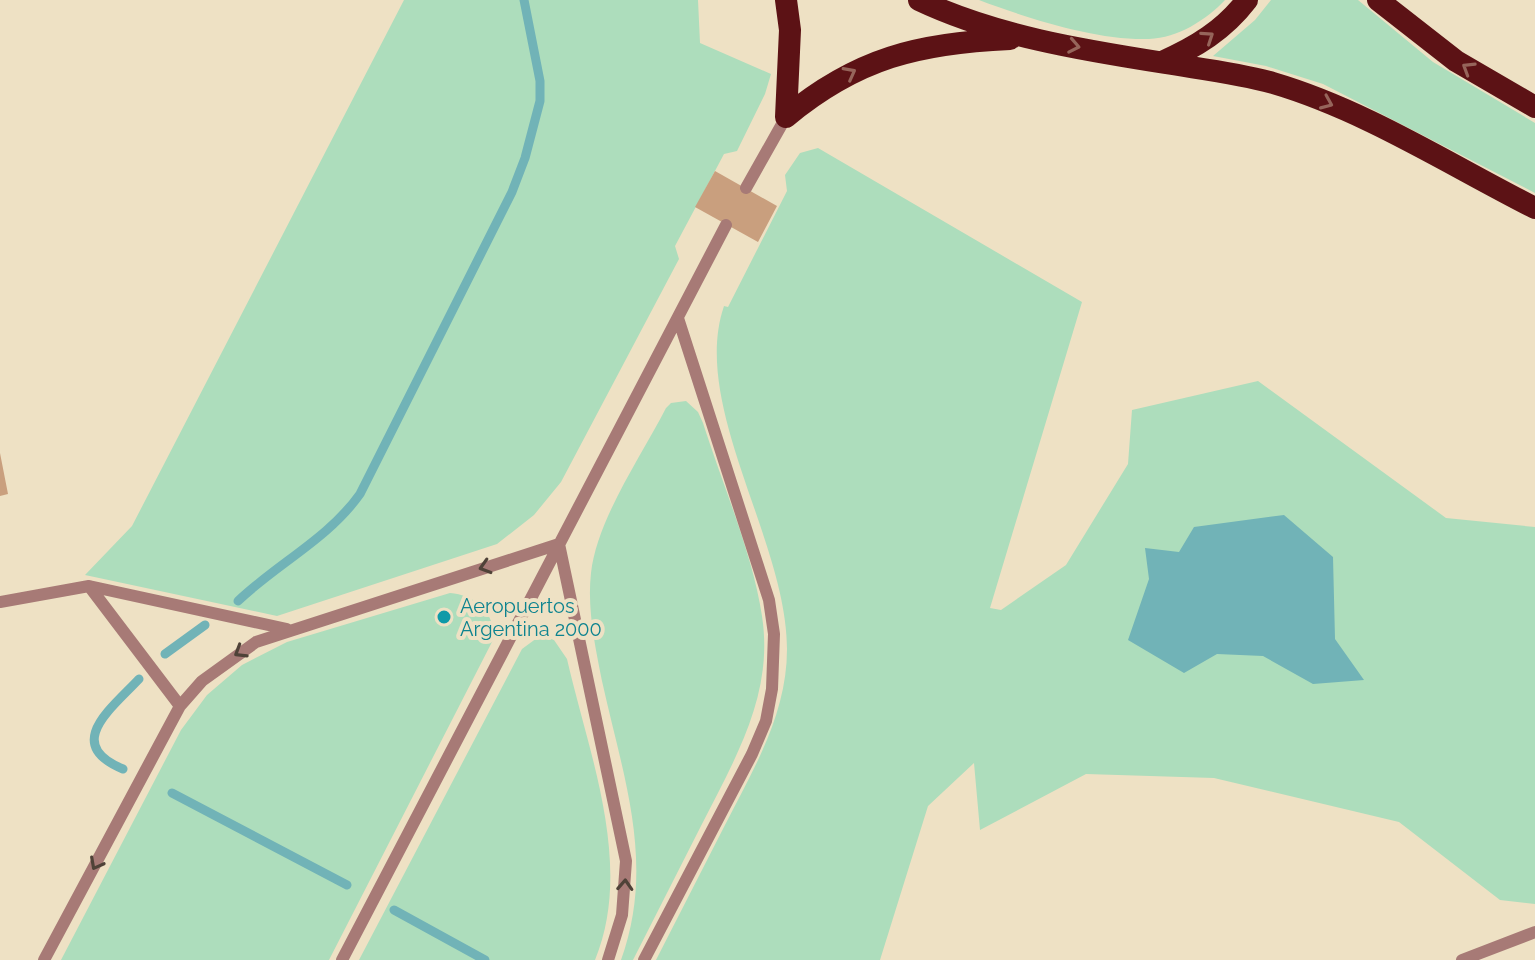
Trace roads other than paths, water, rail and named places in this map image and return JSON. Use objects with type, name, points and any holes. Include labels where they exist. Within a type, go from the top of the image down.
[{"type":"highway","points":[[786,0],[790,30],[786,117]]},
{"type":"highway","points":[[919,0],[962,18],[1034,38],[1246,77],[1307,94],[1535,208]]},
{"type":"highway","points":[[1160,63],[1210,38],[1233,18],[1247,0]]},
{"type":"highway","points":[[1378,0],[1456,61],[1535,107]]},
{"type":"highway","points":[[786,117],[853,71],[905,50],[967,41],[1034,38]]},
{"type":"lane","points":[[746,188],[786,117]]},
{"type":"lane","points":[[342,960],[726,225]]},
{"type":"lane","points":[[644,960],[752,754],[766,721],[774,662],[769,600],[678,318]]},
{"type":"lane","points":[[44,960],[180,706],[202,681],[228,659],[287,629],[559,544]]},
{"type":"lane","points":[[559,544],[626,861],[622,915],[608,960]]},
{"type":"lane","points":[[0,602],[89,586],[287,629]]},
{"type":"lane","points":[[89,586],[180,706]]},
{"type":"lane","points":[[1462,960],[1535,932]]},
{"type":"water","points":[[1284,515],[1333,557],[1335,639],[1364,680],[1313,684],[1263,656],[1217,654],[1184,673],[1128,640],[1149,579],[1145,548],[1179,552],[1194,527]]},
{"type":"waterway","points":[[238,601],[318,538],[360,494],[512,192],[525,158],[540,101],[540,81],[524,0]]},
{"type":"waterway","points":[[165,654],[205,625]]},
{"type":"waterway","points":[[123,769],[105,759],[96,749],[94,737],[106,714],[139,679]]},
{"type":"waterway","points":[[172,793],[347,885]]},
{"type":"waterway","points":[[394,910],[485,960]]},
{"type":"place","name":"Aeropuertos Argentina 2000","points":[[444,617]]}]
